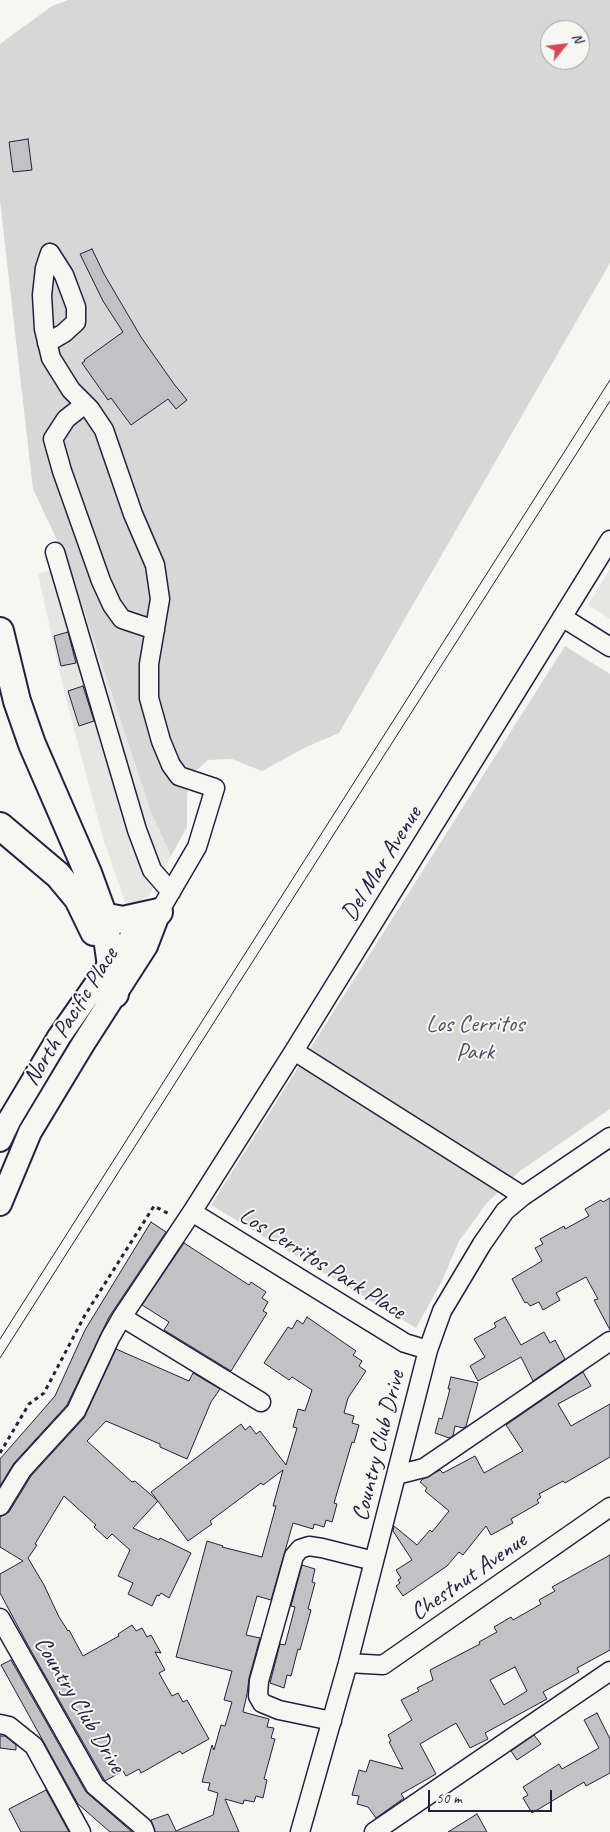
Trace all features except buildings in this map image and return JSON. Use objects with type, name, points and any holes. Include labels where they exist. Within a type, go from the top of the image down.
[{"type":"highway","points":[[0,631],[17,701],[32,744],[88,873],[94,914],[110,964],[115,994]]},
{"type":"highway","points":[[0,826],[58,875],[78,899],[94,914],[123,920],[165,902]]},
{"type":"main road","name":"North Pacific Place","points":[[0,1140],[10,1119],[60,1037],[110,964],[165,902]]},
{"type":"main road","name":"North Pacific Place","points":[[0,1204],[30,1132],[146,946],[165,902]]},
{"type":"street","points":[[47,343],[51,358],[71,390],[85,404],[97,417],[104,430],[133,514],[155,564],[160,599],[155,630],[122,619],[112,605],[101,581],[52,439],[66,419],[85,404]]},
{"type":"street","name":"Del Mar Avenue","points":[[192,1212],[294,1051],[610,540]]},
{"type":"street","points":[[55,552],[137,830],[165,902]]},
{"type":"street","points":[[562,617],[610,647]]},
{"type":"street","name":"North Pacific Place","points":[[155,630],[149,664],[150,698],[161,741],[171,765],[179,776],[215,788],[197,847],[165,902]]},
{"type":"street","points":[[294,1051],[523,1196]]},
{"type":"street","name":"Country Club Drive","points":[[302,1831],[348,1663],[428,1350],[442,1311],[482,1244],[505,1211],[523,1196],[610,1136]]},
{"type":"street","points":[[0,1506],[22,1470],[76,1411],[110,1338],[122,1317],[192,1212]]},
{"type":"street","name":"Los Cerritos Park Place","points":[[192,1212],[405,1343],[428,1350]]},
{"type":"street","points":[[122,1317],[261,1402]]},
{"type":"street","points":[[396,1475],[424,1468],[610,1340]]},
{"type":"street","name":"Chestnut Avenue","points":[[348,1663],[383,1665],[610,1507]]},
{"type":"street","points":[[332,1721],[279,1710],[262,1703],[258,1696],[259,1681],[294,1556],[300,1549],[309,1546],[322,1548],[374,1561]]},
{"type":"street","name":"Country Club Drive","points":[[0,1618],[95,1786],[143,1827],[145,1832]]},
{"type":"street","points":[[374,1832],[610,1671]]},
{"type":"street","points":[[0,1724],[9,1726],[34,1746],[81,1832]]},
{"type":"path","points":[[0,1453],[30,1404],[44,1393],[85,1315],[154,1206],[174,1217],[192,1212]]},
{"type":"shaded area","points":[[69,565],[152,815],[171,856],[149,896],[127,908],[103,838],[65,695],[38,574]]},
{"type":"shaded area","points":[[610,569],[610,619],[588,605]]},
{"type":"green space","points":[[68,0],[610,0],[610,263],[339,733],[306,747],[262,771],[232,759],[208,760],[191,775],[187,795],[187,827],[171,856],[152,815],[69,565],[33,489],[0,201],[0,44],[52,6]]},
{"type":"green space","name":"Los Cerritos Park","points":[[565,646],[610,674],[610,1109],[520,1171],[486,1204],[459,1241],[442,1281],[416,1328],[211,1205]]},
{"type":"tram line","points":[[0,1339],[610,380]]},
{"type":"tram line","points":[[0,1358],[610,401]]}]
